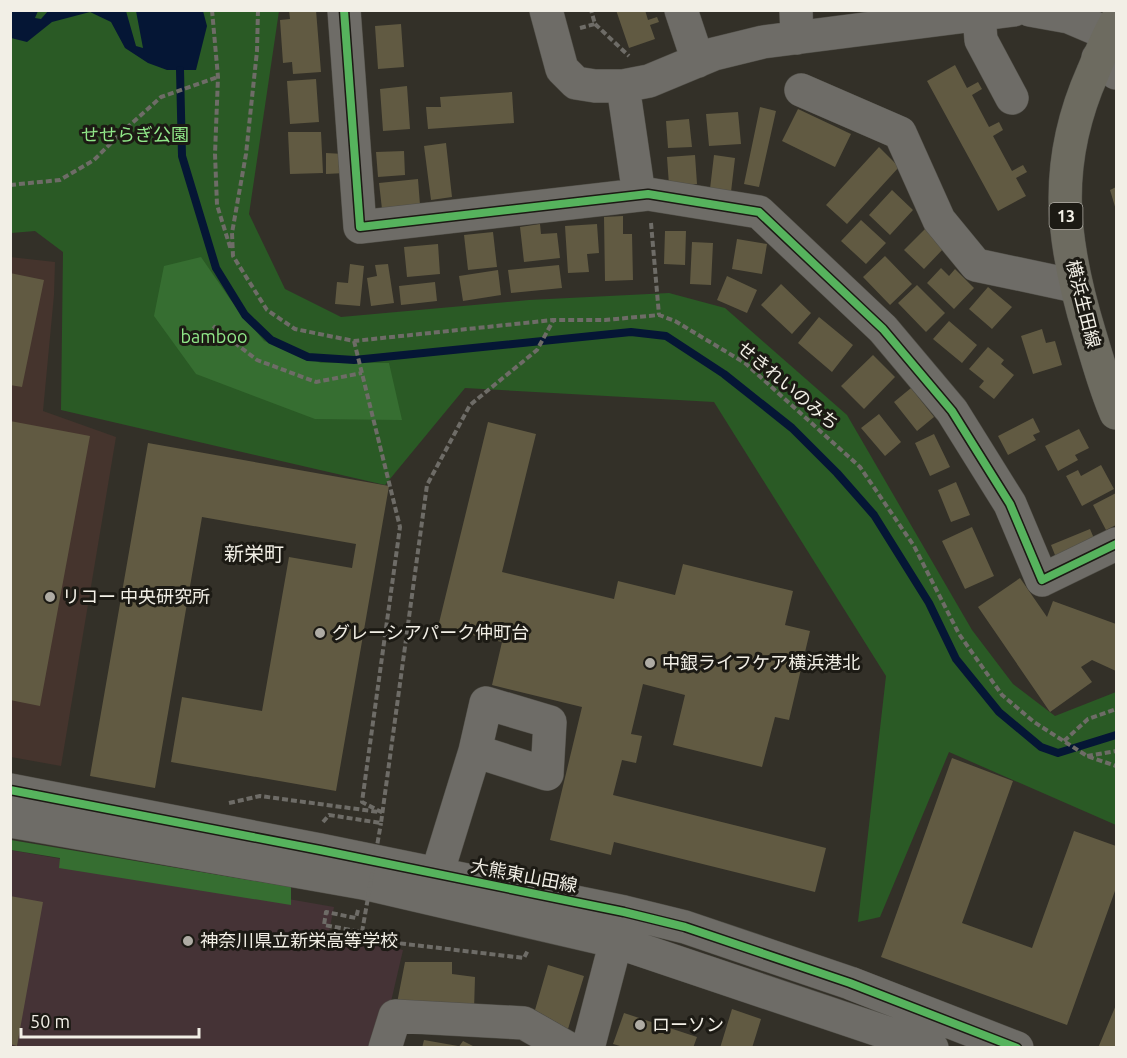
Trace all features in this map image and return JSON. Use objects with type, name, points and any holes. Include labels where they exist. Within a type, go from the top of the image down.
[{"type":"main road","name":"横浜生田線","points":[[1110,47],[1080,100],[1070,137],[1065,175],[1066,220],[1075,286],[1116,412]]},
{"type":"street","points":[[344,10],[360,227],[643,194],[759,212],[883,329],[952,411],[1010,504],[1042,580],[1116,544]]},
{"type":"street","points":[[546,10],[562,69],[576,83],[595,87],[623,67]]},
{"type":"street","points":[[681,10],[698,61]]},
{"type":"street","points":[[623,67],[649,81],[714,54],[763,42],[796,24],[1014,10]]},
{"type":"street","points":[[1030,10],[1069,17],[1110,47]]},
{"type":"street","points":[[969,14],[1012,98]]},
{"type":"street","points":[[623,67],[643,194]]},
{"type":"street","points":[[801,90],[900,133],[939,220],[976,265],[1075,286]]},
{"type":"street","points":[[437,874],[475,751]]},
{"type":"street","name":"大熊東山田線","points":[[10,790],[437,874],[620,927],[932,1047]]},
{"type":"street","name":"大熊東山田線","points":[[10,821],[620,927],[685,927],[850,982],[1017,1047]]},
{"type":"street","points":[[588,1047],[620,927]]},
{"type":"street","points":[[385,1047],[395,1016],[524,1023],[567,1047]]},
{"type":"path","points":[[212,10],[218,77],[215,153],[217,205],[233,256],[267,310],[295,329],[354,340],[553,320],[605,320],[659,315],[643,194]]},
{"type":"path","points":[[233,256],[232,233],[246,154],[257,51],[258,10]]},
{"type":"path","points":[[591,10],[595,24],[623,67],[639,53]]},
{"type":"path","points":[[573,30],[595,24]]},
{"type":"path","points":[[10,185],[60,180],[94,160],[161,97],[218,77]]},
{"type":"path","points":[[530,946],[524,958],[363,939],[362,932],[381,823],[427,485],[470,405],[537,350],[553,320]]},
{"type":"path","points":[[213,326],[257,360],[316,382],[362,373]]},
{"type":"path","points":[[354,340],[400,527],[362,802],[382,813]]},
{"type":"path","points":[[1064,741],[1088,719],[1116,709]]},
{"type":"path","points":[[1087,756],[1116,751]]},
{"type":"path","points":[[228,804],[260,796],[382,813]]},
{"type":"path","points":[[329,815],[381,823]]},
{"type":"path","points":[[359,909],[356,918],[326,912],[324,925],[362,932]]},
{"type":"shaded area","name":"リコー 中央研究所","points":[[10,257],[55,262],[43,411],[116,437],[61,766],[11,757]]},
{"type":"shaded area","name":"神奈川県立新栄高等学校","points":[[10,850],[334,907],[329,932],[403,950],[387,1019],[377,1047],[11,1047]]},
{"type":"green space","name":"せせらぎ公園","points":[[11,11],[279,11],[249,214],[285,289],[341,317],[529,300],[669,293],[725,308],[847,415],[972,630],[1013,684],[1055,716],[1116,692],[1116,825],[949,752],[880,917],[858,922],[886,676],[714,402],[465,388],[385,485],[61,410],[63,252],[35,231],[11,233]]},
{"type":"green space","name":"bamboo","points":[[201,257],[230,299],[264,341],[321,363],[389,363],[402,420],[315,419],[196,374],[154,316],[164,266]]},
{"type":"green space","points":[[11,840],[291,887],[291,905],[59,868],[60,858],[11,850]]},
{"type":"water","points":[[10,11],[38,11],[35,18],[41,19],[48,11],[126,11],[136,46],[143,48],[136,11],[203,11],[207,26],[196,70],[167,70],[148,63],[125,48],[111,22],[90,12],[52,22],[27,42],[11,38]]},
{"type":"building","points":[[289,10],[316,10],[321,72],[293,74],[292,62],[283,63],[280,20],[290,19]]},
{"type":"building","points":[[616,10],[645,10],[648,20],[657,17],[659,22],[650,25],[655,39],[629,48]]},
{"type":"building","points":[[401,24],[404,67],[378,69],[375,26]]},
{"type":"building","points":[[955,65],[967,88],[978,82],[982,89],[972,95],[989,127],[999,122],[1003,130],[993,136],[1012,171],[1023,165],[1027,172],[1016,178],[1026,196],[998,211],[927,81]]},
{"type":"building","points":[[316,79],[319,122],[290,124],[287,81]]},
{"type":"building","points":[[407,86],[410,129],[383,131],[380,89]]},
{"type":"building","points":[[512,92],[514,123],[428,129],[426,107],[441,107],[440,97]]},
{"type":"building","points":[[760,107],[776,111],[759,187],[744,184]]},
{"type":"building","points":[[798,109],[851,134],[835,167],[782,141]]},
{"type":"building","points":[[738,112],[741,144],[709,146],[706,114]]},
{"type":"building","points":[[689,119],[692,147],[668,148],[666,121]]},
{"type":"building","points":[[288,132],[321,132],[323,173],[290,174]]},
{"type":"building","points":[[446,143],[452,197],[431,200],[424,146]]},
{"type":"building","points":[[879,147],[899,167],[847,224],[826,205]]},
{"type":"building","points":[[404,151],[405,175],[378,177],[376,152]]},
{"type":"building","points":[[326,153],[344,154],[345,173],[326,174]]},
{"type":"building","points":[[695,155],[697,184],[669,185],[667,157]]},
{"type":"building","points":[[714,155],[735,158],[731,192],[710,189]]},
{"type":"building","points":[[418,179],[420,205],[382,209],[379,183]]},
{"type":"building","points":[[1116,187],[1116,210],[1110,190]]},
{"type":"building","points":[[892,190],[913,210],[890,235],[869,215]]},
{"type":"building","points":[[623,216],[623,234],[632,234],[633,280],[605,281],[604,217]]},
{"type":"building","points":[[861,220],[886,243],[866,264],[841,241]]},
{"type":"building","points":[[540,224],[541,234],[557,233],[560,258],[524,262],[520,227]]},
{"type":"building","points":[[597,224],[599,253],[587,254],[589,272],[568,273],[565,226]]},
{"type":"building","points":[[926,228],[945,247],[924,269],[904,250]]},
{"type":"building","points":[[665,231],[686,231],[685,265],[664,264]]},
{"type":"building","points":[[493,232],[497,267],[468,270],[464,235]]},
{"type":"building","points":[[737,239],[767,244],[762,274],[732,269]]},
{"type":"building","points":[[692,242],[713,243],[711,285],[690,284]]},
{"type":"building","points":[[438,244],[440,274],[407,277],[404,247]]},
{"type":"building","points":[[885,256],[912,284],[890,305],[863,277]]},
{"type":"building","points":[[350,264],[364,266],[360,306],[335,304],[337,282],[348,283]]},
{"type":"building","points":[[388,264],[394,303],[371,306],[367,278],[377,276],[375,265]]},
{"type":"building","points":[[559,265],[562,288],[511,293],[508,270]]},
{"type":"building","points":[[941,268],[949,276],[955,269],[974,288],[954,309],[927,283]]},
{"type":"building","points":[[498,270],[501,295],[463,301],[459,276]]},
{"type":"building","points":[[10,273],[44,280],[22,387],[10,385]]},
{"type":"building","points":[[727,276],[757,290],[747,313],[717,300]]},
{"type":"building","points":[[435,282],[437,301],[401,305],[399,286]]},
{"type":"building","points":[[781,284],[811,313],[792,334],[761,305]]},
{"type":"building","points":[[917,285],[945,313],[926,332],[898,303]]},
{"type":"building","points":[[988,287],[1012,307],[992,329],[969,309]]},
{"type":"building","points":[[819,317],[853,345],[832,372],[798,343]]},
{"type":"building","points":[[949,321],[977,345],[962,363],[933,339]]},
{"type":"building","points":[[1042,329],[1046,343],[1055,341],[1062,365],[1033,374],[1021,336]]},
{"type":"building","points":[[988,347],[1004,360],[1001,364],[1014,375],[994,399],[979,387],[984,381],[969,369]]},
{"type":"building","points":[[873,355],[895,377],[864,409],[841,386]]},
{"type":"building","points":[[911,388],[934,417],[917,431],[894,402]]},
{"type":"building","points":[[879,414],[901,442],[885,456],[861,428]]},
{"type":"building","points":[[1033,418],[1040,432],[1033,435],[1036,440],[1008,455],[998,436]]},
{"type":"building","points":[[10,421],[90,436],[40,706],[10,700]]},
{"type":"building","name":"中銀ライフケア横浜港北","points":[[488,422],[536,434],[502,572],[614,599],[618,581],[675,595],[683,564],[793,591],[785,625],[810,631],[789,720],[775,717],[762,767],[673,745],[685,695],[643,684],[631,734],[642,736],[636,763],[622,760],[613,795],[826,848],[815,892],[614,842],[611,855],[550,840],[582,707],[492,685],[502,642],[438,627]]},
{"type":"building","points":[[1079,429],[1089,448],[1075,455],[1078,460],[1058,471],[1045,446]]},
{"type":"building","points":[[934,434],[950,467],[930,476],[915,443]]},
{"type":"building","name":"グレーシアパーク仲町台","points":[[148,443],[389,486],[336,791],[171,762],[182,697],[262,711],[289,557],[352,568],[356,544],[202,517],[155,788],[90,776]]},
{"type":"building","points":[[1101,465],[1114,489],[1082,506],[1066,476],[1078,470],[1081,476]]},
{"type":"building","points":[[956,482],[970,515],[951,522],[938,490]]},
{"type":"building","points":[[1116,493],[1116,525],[1106,530],[1093,505]]},
{"type":"building","points":[[972,527],[994,576],[965,589],[942,541]]},
{"type":"building","points":[[1090,529],[1096,543],[1057,560],[1051,545]]},
{"type":"building","points":[[1020,578],[1047,617],[1053,601],[1116,624],[1116,671],[1092,660],[1081,667],[1092,682],[1050,712],[978,607]]},
{"type":"building","points":[[952,758],[1013,781],[962,923],[1032,948],[1074,831],[1116,846],[1116,888],[1067,1025],[881,957]]},
{"type":"building","points":[[10,896],[43,902],[17,1046],[10,1044]]},
{"type":"building","points":[[405,962],[452,962],[452,974],[475,977],[474,1010],[397,1003]]},
{"type":"building","points":[[548,965],[584,976],[568,1029],[535,1010]]},
{"type":"building","points":[[1116,1005],[1116,1048],[1098,1048]]},
{"type":"building","points":[[732,1009],[761,1019],[752,1048],[720,1048]]},
{"type":"building","name":"ローソン","points":[[624,1013],[697,1037],[693,1048],[627,1048],[613,1044]]},
{"type":"building","points":[[424,1040],[458,1046],[458,1048],[422,1048]]},
{"type":"building","points":[[463,1041],[477,1048],[458,1048]]},
{"type":"waterway","points":[[180,70],[182,156],[216,268],[245,315],[271,340],[308,357],[354,360],[631,332],[666,336],[724,374],[792,428],[837,473],[874,515],[929,603],[956,659],[999,712],[1041,747],[1058,753],[1116,735]]},
{"type":"cycle path","points":[[344,10],[360,227],[648,194],[759,212],[883,329],[952,411],[1010,504],[1042,580],[1116,544]]},
{"type":"cycle path","points":[[10,790],[320,850],[624,912],[685,927],[850,983],[1017,1048]]},
{"type":"place","name":"リコー 中央研究所","points":[[50,597]]},
{"type":"place","name":"グレーシアパーク仲町台","points":[[320,633]]},
{"type":"place","name":"中銀ライフケア横浜港北","points":[[650,663]]},
{"type":"place","name":"神奈川県立新栄高等学校","points":[[188,941]]},
{"type":"place","name":"ローソン","points":[[640,1025]]},
{"type":"district","name":"新栄町","points":[[254,554]]}]
